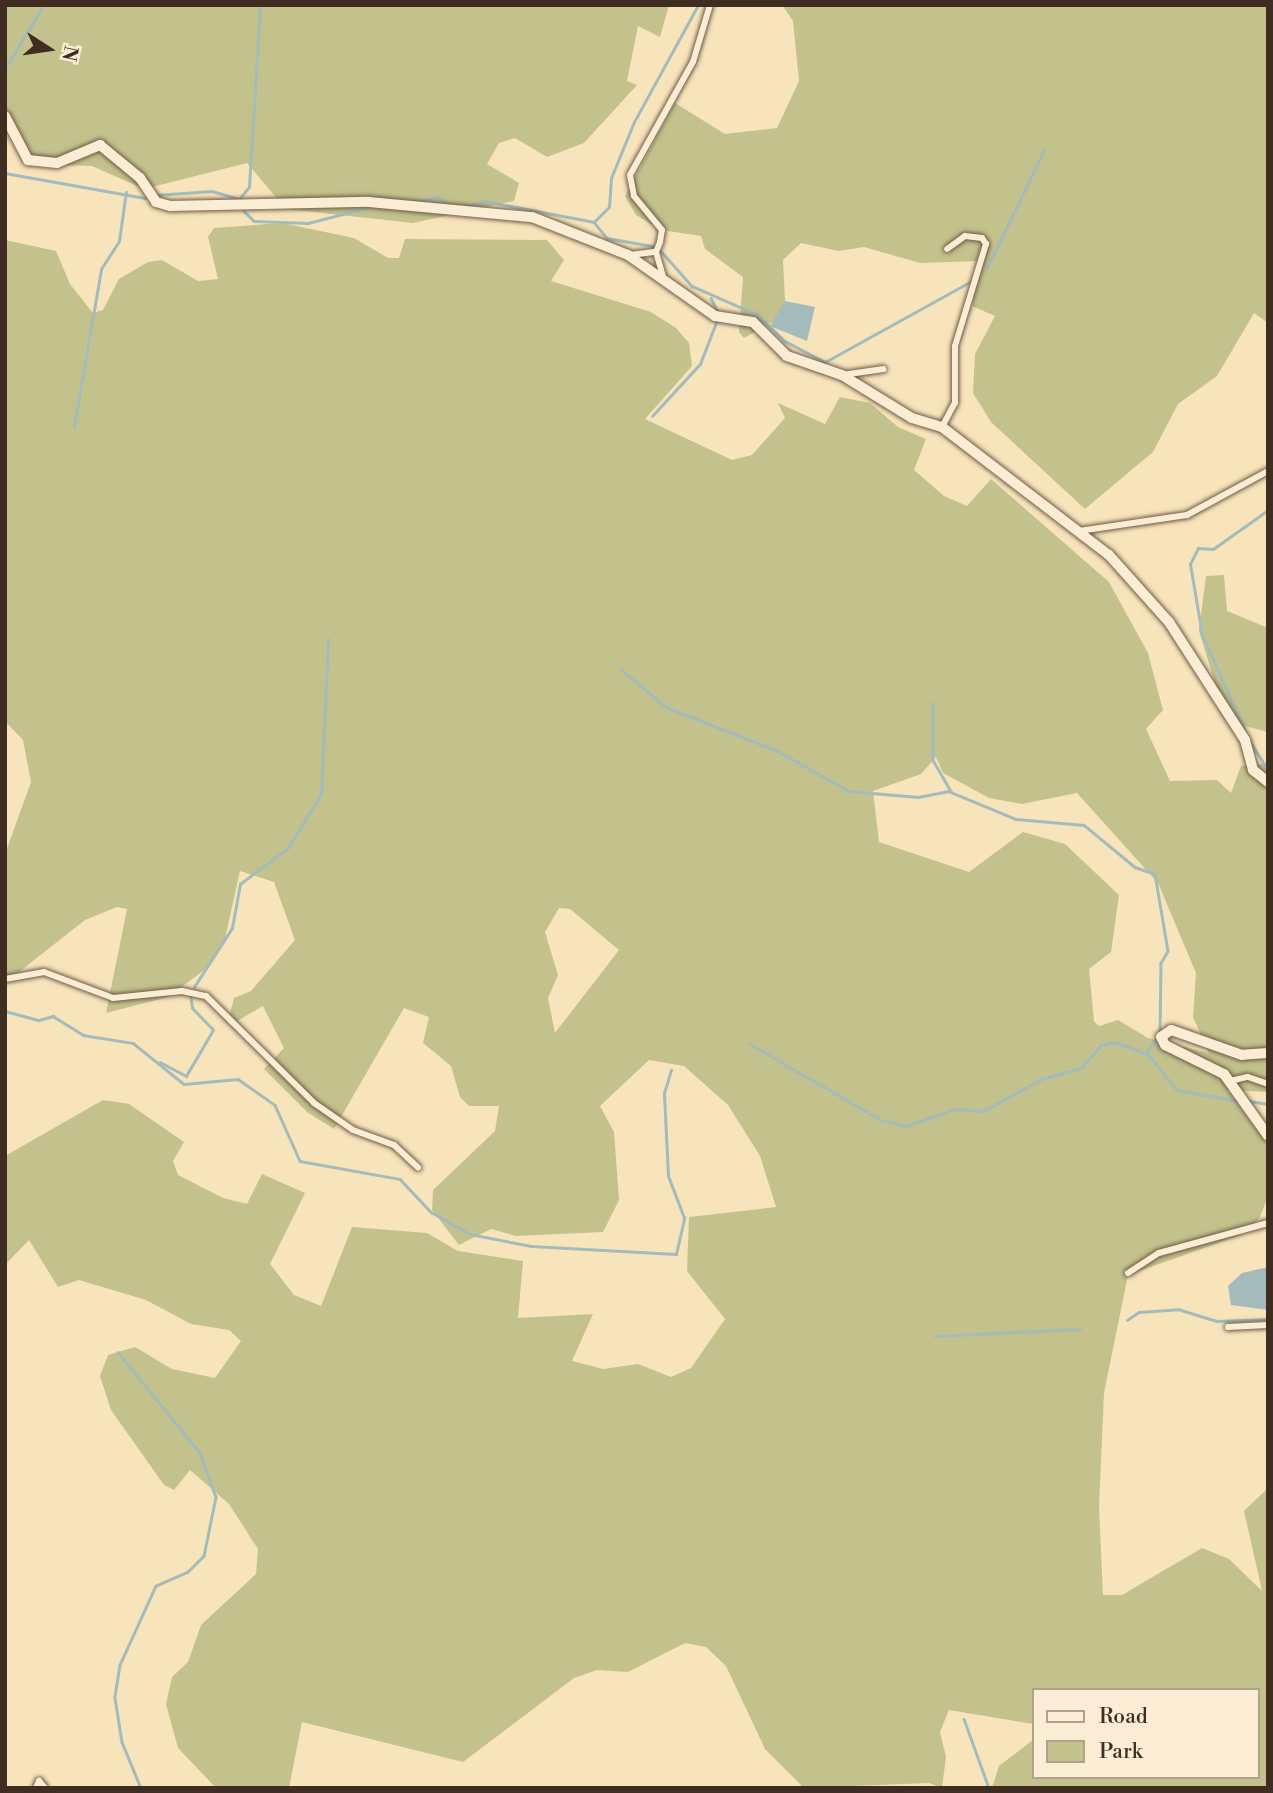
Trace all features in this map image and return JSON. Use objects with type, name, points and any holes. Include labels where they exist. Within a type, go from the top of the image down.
[{"type":"street","points":[[663,276],[656,252],[662,230],[634,196],[630,175],[693,62],[710,5]]},
{"type":"street","points":[[5,116],[27,160],[57,163],[100,145],[140,178],[156,202],[170,206],[379,202],[453,215],[532,218],[628,255],[663,276],[715,316],[753,322],[787,356],[842,375],[912,418],[942,427],[1124,568],[1168,622],[1241,733],[1253,770],[1268,782]]},
{"type":"street","points":[[942,427],[955,403],[955,346],[986,244],[982,238],[965,236],[947,249]]},
{"type":"street","points":[[628,255],[656,252]]},
{"type":"street","points":[[842,375],[884,369]]},
{"type":"street","points":[[1077,531],[1187,515],[1268,471]]},
{"type":"street","points":[[5,979],[44,972],[113,998],[182,991],[206,996],[314,1103],[353,1130],[394,1145],[418,1167]]},
{"type":"street","points":[[1268,1053],[1242,1055],[1175,1031],[1162,1033],[1165,1045],[1230,1081],[1268,1136]]},
{"type":"street","points":[[1230,1081],[1248,1077],[1268,1084]]},
{"type":"street","points":[[1128,1273],[1158,1253],[1268,1223]]},
{"type":"street","points":[[1228,1327],[1268,1325]]},
{"type":"street","points":[[36,1788],[39,1782],[46,1788]]},
{"type":"green space","points":[[5,5],[669,5],[660,37],[638,26],[627,81],[637,85],[584,143],[547,157],[515,138],[499,143],[487,164],[519,183],[514,201],[413,223],[286,209],[247,163],[144,189],[92,166],[57,165],[28,154],[5,130]]},
{"type":"green space","points":[[782,5],[1268,5],[1268,323],[1254,313],[1217,376],[1178,404],[1153,452],[1085,509],[991,422],[973,393],[975,354],[995,316],[972,306],[980,261],[920,263],[864,247],[839,251],[801,243],[783,260],[785,301],[778,319],[744,338],[739,332],[743,277],[705,249],[701,236],[661,230],[636,215],[625,196],[675,103],[725,134],[777,128],[799,81],[793,21]]},
{"type":"green space","points":[[282,223],[354,238],[388,258],[399,258],[405,239],[547,240],[564,260],[551,281],[651,312],[676,328],[689,343],[692,366],[645,419],[732,460],[752,455],[785,418],[778,403],[825,424],[840,397],[870,403],[898,427],[926,439],[914,470],[944,496],[967,506],[991,479],[1109,582],[1148,653],[1163,710],[1146,729],[1170,781],[1217,780],[1231,793],[1241,766],[1268,763],[1268,1092],[1227,1090],[1268,1145],[1268,1197],[1259,1219],[1241,1235],[1128,1275],[1104,1393],[1099,1507],[1103,1595],[1122,1595],[1202,1548],[1229,1559],[1262,1591],[1244,1511],[1268,1488],[1268,1788],[992,1788],[999,1766],[1032,1741],[1032,1779],[1259,1779],[1259,1688],[1032,1688],[1032,1724],[949,1710],[940,1732],[946,1757],[942,1788],[929,1783],[804,1788],[765,1749],[726,1666],[706,1647],[685,1643],[628,1672],[597,1670],[574,1678],[463,1762],[302,1722],[289,1788],[216,1788],[178,1748],[166,1704],[172,1677],[188,1662],[201,1625],[256,1574],[258,1549],[229,1504],[190,1470],[174,1490],[164,1485],[111,1410],[100,1376],[108,1355],[135,1347],[172,1369],[215,1378],[241,1341],[229,1330],[191,1324],[146,1300],[79,1280],[58,1287],[29,1240],[5,1265],[5,1156],[103,1100],[129,1104],[184,1142],[173,1161],[178,1175],[223,1198],[247,1204],[262,1174],[305,1193],[270,1264],[294,1295],[321,1306],[352,1227],[427,1233],[458,1251],[523,1261],[518,1318],[593,1314],[572,1361],[603,1369],[638,1364],[671,1377],[691,1368],[725,1319],[687,1271],[689,1217],[776,1207],[760,1156],[728,1105],[684,1066],[649,1060],[600,1106],[614,1132],[619,1200],[603,1232],[516,1236],[491,1229],[459,1245],[432,1210],[433,1190],[495,1131],[499,1106],[469,1106],[460,1097],[451,1066],[423,1043],[429,1017],[404,1008],[334,1129],[307,1112],[264,1069],[284,1048],[263,1006],[237,1021],[230,1014],[234,998],[251,991],[295,940],[274,882],[240,871],[224,943],[207,968],[168,997],[106,1013],[127,909],[117,907],[85,920],[5,983],[5,854],[31,782],[23,740],[5,721],[5,240],[56,251],[70,284],[93,313],[103,310],[119,279],[148,262],[162,260],[198,281],[218,279],[208,237],[214,228]],"holes":[[[936,757],[943,773],[989,798],[1022,804],[1077,793],[1158,883],[1196,973],[1193,1017],[1209,1053],[1148,1038],[1118,1020],[1099,1026],[1094,1021],[1089,969],[1111,952],[1119,895],[1065,844],[1023,832],[969,872],[879,842],[873,791],[921,774]],[[559,908],[570,909],[619,950],[555,1033],[548,998],[558,975],[545,932]]]},
{"type":"green space","points":[[1224,575],[1227,611],[1268,628],[1268,732],[1241,725],[1220,699],[1199,631],[1206,576]]},
{"type":"water","points":[[785,301],[815,307],[807,341],[770,326]]},
{"type":"water","points":[[1268,1267],[1268,1310],[1231,1305],[1228,1286],[1242,1273]]},
{"type":"waterway","points":[[5,68],[44,5]]},
{"type":"waterway","points":[[240,198],[249,187],[260,5]]},
{"type":"waterway","points":[[465,206],[485,201],[594,222],[609,207],[611,178],[634,122],[698,5]]},
{"type":"waterway","points":[[987,268],[1044,150]]},
{"type":"waterway","points":[[5,173],[145,198]]},
{"type":"waterway","points":[[155,195],[212,191],[240,199]]},
{"type":"waterway","points":[[74,426],[101,269],[119,241],[126,192]]},
{"type":"waterway","points":[[377,197],[416,202],[438,197],[450,206]]},
{"type":"waterway","points":[[244,211],[254,221],[308,223],[370,207]]},
{"type":"waterway","points":[[594,222],[607,238],[653,246]]},
{"type":"waterway","points":[[661,251],[692,286],[758,315],[785,341],[825,362],[972,281]]},
{"type":"waterway","points":[[711,298],[718,312]]},
{"type":"waterway","points":[[652,416],[700,364],[717,320]]},
{"type":"waterway","points":[[1244,729],[1202,635],[1190,564],[1198,548],[1213,549],[1268,510]]},
{"type":"waterway","points":[[194,987],[232,928],[240,884],[288,848],[321,794],[328,639]]},
{"type":"waterway","points":[[621,669],[666,707],[776,750],[849,791],[918,797],[948,791],[1016,819],[1084,825],[1135,867],[1155,874],[1168,951],[1161,963],[1160,1032]]},
{"type":"waterway","points":[[933,703],[933,760],[951,791]]},
{"type":"waterway","points":[[1250,741],[1268,770]]},
{"type":"waterway","points":[[160,1062],[186,1076],[213,1030],[192,1008],[190,994]]},
{"type":"waterway","points":[[5,1011],[39,1020],[53,1016],[83,1035],[133,1043],[184,1084],[238,1079],[275,1105],[300,1161],[400,1179],[431,1212],[470,1234],[531,1246],[676,1254],[684,1218],[668,1176],[664,1093],[671,1070]]},
{"type":"waterway","points":[[1146,1053],[1157,1038]]},
{"type":"waterway","points":[[750,1044],[881,1120],[906,1126],[955,1109],[984,1111],[1041,1079],[1081,1068],[1101,1045],[1115,1042],[1148,1054],[1177,1090],[1238,1101]]},
{"type":"waterway","points":[[1249,1101],[1268,1104]]},
{"type":"waterway","points":[[1127,1320],[1139,1312],[1178,1309],[1217,1321],[1268,1319]]},
{"type":"waterway","points":[[935,1336],[1080,1329]]},
{"type":"waterway","points":[[118,1352],[200,1453],[216,1497],[204,1556],[188,1572],[156,1586],[120,1665],[115,1698],[122,1742],[141,1788]]},
{"type":"waterway","points":[[964,1719],[989,1788]]}]
